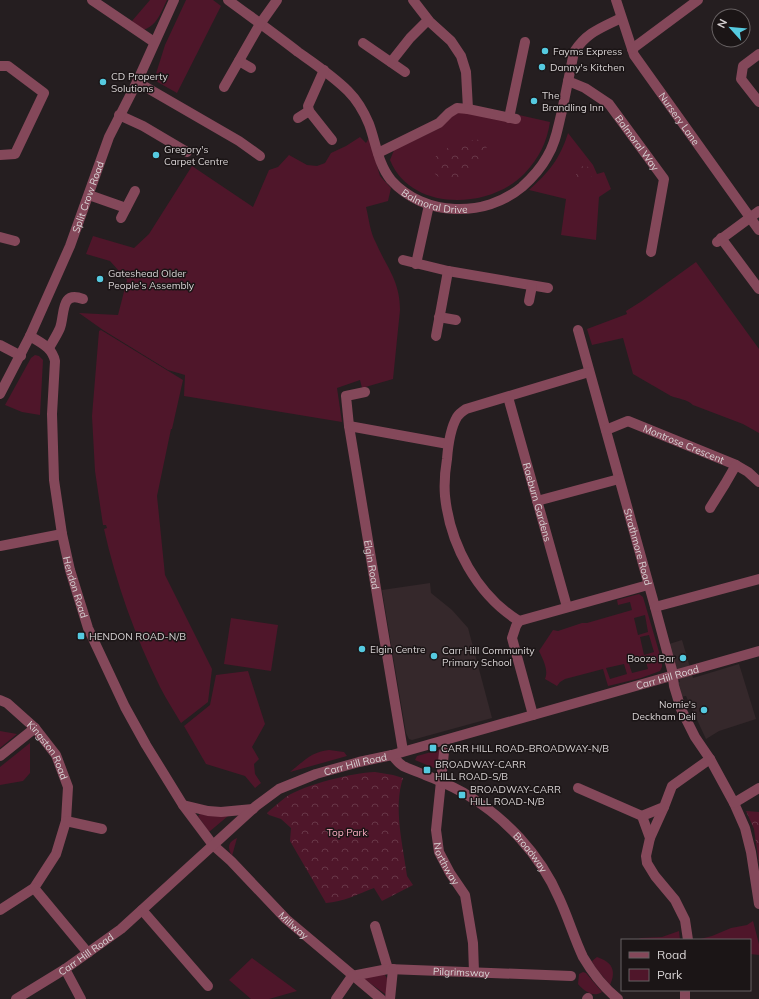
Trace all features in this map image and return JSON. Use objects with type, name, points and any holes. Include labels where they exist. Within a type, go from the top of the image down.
[{"type":"street","name":"Split Crow Road","points":[[0,394],[21,356],[70,246],[109,137],[137,82],[174,0]]},
{"type":"street","name":"Balmoral Drive","points":[[228,0],[324,70],[349,92],[363,111],[369,124],[382,165],[390,178],[402,190],[416,200],[429,205],[453,209],[477,208],[492,204],[522,187],[536,173],[548,156],[554,141],[574,52],[582,39],[621,18]]},
{"type":"street","points":[[224,87],[260,24],[277,0]]},
{"type":"street","points":[[413,0],[428,20],[451,41],[461,56],[466,72],[468,109]]},
{"type":"street","name":"Nursery Lane","points":[[616,0],[634,55],[759,230]]},
{"type":"street","points":[[632,49],[698,0]]},
{"type":"street","points":[[97,1],[154,42]]},
{"type":"street","points":[[391,62],[410,38],[428,20]]},
{"type":"street","points":[[378,153],[439,123],[453,110],[461,108],[513,118],[525,42]]},
{"type":"street","points":[[363,43],[406,72]]},
{"type":"street","points":[[759,54],[743,66],[741,79],[759,102]]},
{"type":"street","points":[[239,61],[251,68]]},
{"type":"street","points":[[0,66],[8,66],[44,94],[15,154],[0,155]]},
{"type":"street","points":[[324,70],[308,106],[309,111],[332,140]]},
{"type":"street","points":[[137,82],[260,156]]},
{"type":"street","name":"Balmoral Way","points":[[568,82],[585,88],[609,104],[664,179],[651,252]]},
{"type":"street","points":[[298,118],[309,111]]},
{"type":"street","points":[[119,115],[143,126],[187,152]]},
{"type":"street","points":[[121,218],[135,191]]},
{"type":"street","points":[[89,195],[126,208]]},
{"type":"street","points":[[416,264],[429,205]]},
{"type":"street","points":[[759,211],[718,240],[759,289]]},
{"type":"street","points":[[0,237],[15,241]]},
{"type":"street","points":[[403,260],[448,271],[548,288]]},
{"type":"street","points":[[436,336],[448,271]]},
{"type":"street","points":[[529,301],[532,286]]},
{"type":"street","points":[[30,336],[49,348],[60,328],[66,302],[70,297],[76,296],[83,299]]},
{"type":"street","points":[[440,317],[456,320]]},
{"type":"street","name":"Strathmore Road","points":[[578,330],[655,607],[681,709],[695,737],[710,759],[734,803],[745,828],[751,852],[759,904]]},
{"type":"street","points":[[0,345],[21,356]]},
{"type":"street","name":"Hendon Road","points":[[49,348],[54,354],[55,360],[52,414],[54,480],[62,534],[70,570],[88,628],[125,707],[146,746],[183,805],[213,845]]},
{"type":"street","points":[[519,621],[498,605],[479,584],[466,565],[447,510],[445,472],[448,444],[457,417],[466,409],[589,372]]},
{"type":"street","name":"Elgin Road","points":[[365,392],[346,396],[349,426],[403,751]]},
{"type":"street","name":"Raeburn Gardens","points":[[508,397],[567,607]]},
{"type":"street","name":"Montrose Crescent","points":[[606,430],[628,421],[736,465],[748,472],[759,482]]},
{"type":"street","points":[[349,426],[448,444]]},
{"type":"street","points":[[710,508],[736,465]]},
{"type":"street","points":[[537,501],[619,479]]},
{"type":"street","points":[[0,546],[62,534]]},
{"type":"street","points":[[655,607],[759,579]]},
{"type":"street","points":[[533,715],[512,638],[513,632],[519,621],[648,585]]},
{"type":"street","name":"Carr Hill Road","points":[[16,999],[88,953],[121,929],[253,809],[279,789],[316,774],[359,762],[392,755],[672,677],[759,651]]},
{"type":"street","name":"Kingston Road","points":[[0,700],[7,703],[35,728],[56,755],[68,787],[66,821],[56,854],[34,888],[0,910]]},
{"type":"street","points":[[0,756],[35,728]]},
{"type":"street","name":"Northway","points":[[444,752],[436,830],[439,852],[464,895],[473,943],[474,972]]},
{"type":"street","name":"Broadway","points":[[392,755],[401,765],[441,781],[485,806],[507,825],[526,845],[541,864],[550,880],[588,967],[602,985],[618,999]]},
{"type":"street","points":[[688,939],[685,920],[675,900],[655,876],[647,863],[646,856],[650,838],[672,786],[710,759]]},
{"type":"street","points":[[578,788],[642,816],[664,807]]},
{"type":"street","points":[[734,803],[759,788]]},
{"type":"street","points":[[183,805],[208,811],[221,812],[253,809]]},
{"type":"street","points":[[642,816],[650,838]]},
{"type":"street","points":[[66,821],[102,829]]},
{"type":"street","name":"Millway","points":[[213,845],[231,861],[286,919],[381,999]]},
{"type":"street","points":[[34,888],[88,953]]},
{"type":"street","points":[[142,910],[208,986]]},
{"type":"street","points":[[375,926],[391,969],[390,999]]},
{"type":"street","points":[[64,969],[81,999]]},
{"type":"street","name":"Pilgrimsway","points":[[352,976],[391,969],[571,976]]},
{"type":"street","points":[[336,999],[352,976]]},
{"type":"shaded area","name":"Carr Hill Community Primary School","points":[[430,583],[431,593],[452,610],[468,628],[492,718],[412,740],[409,739],[406,733],[382,590]]},
{"type":"shaded area","points":[[682,640],[693,678],[739,664],[756,719],[719,731],[706,739],[686,696],[679,697],[675,683],[680,682],[669,644]]},
{"type":"green space","points":[[150,0],[167,0],[155,22],[143,30],[132,21]]},
{"type":"green space","points":[[186,0],[213,0],[221,6],[177,93],[154,80],[165,45]]},
{"type":"green space","points":[[459,111],[519,115],[550,122],[547,136],[538,156],[525,173],[510,185],[492,194],[472,199],[452,200],[433,197],[415,189],[400,177],[390,160],[394,150],[440,128],[449,118]]},
{"type":"green space","points":[[568,133],[593,165],[597,174],[604,172],[611,189],[599,197],[596,240],[561,235],[566,199],[529,190],[553,164],[565,142]]},
{"type":"green space","points":[[360,137],[366,143],[369,138],[380,176],[391,188],[388,201],[366,207],[374,239],[392,275],[398,291],[400,310],[393,379],[362,388],[360,380],[337,388],[342,422],[184,396],[185,375],[168,370],[103,330],[79,313],[118,315],[127,280],[110,261],[86,254],[93,236],[134,248],[149,234],[192,166],[253,207],[269,170],[278,167],[289,155],[307,165],[317,166],[325,163],[331,153]]},
{"type":"green space","points":[[476,139],[486,144],[487,151],[481,165],[465,170],[460,178],[451,182],[442,180],[435,174],[432,164],[438,152],[450,147],[460,149],[465,143]]},
{"type":"green space","points":[[584,166],[590,168],[592,174],[590,180],[584,182],[578,180],[576,174],[578,168]]},
{"type":"green space","points":[[696,262],[759,349],[759,433],[743,424],[693,405],[685,400],[671,396],[633,374],[623,338],[592,345],[587,329],[627,314],[626,311]]},
{"type":"green space","points":[[101,330],[183,380],[157,496],[165,575],[212,669],[208,702],[181,723],[160,687],[134,629],[114,569],[104,529],[107,528],[106,525],[103,525],[95,471],[92,416],[99,331]]},
{"type":"green space","points":[[35,355],[39,356],[43,360],[40,415],[22,412],[5,405],[31,358]]},
{"type":"green space","points":[[639,594],[643,597],[662,662],[660,671],[641,678],[608,686],[603,669],[565,679],[557,686],[545,679],[546,669],[539,651],[553,630],[558,631],[632,610],[630,602],[618,605],[617,600]],"holes":[[[645,615],[648,632],[638,635],[634,618]],[[649,635],[654,652],[644,655],[640,637]],[[645,658],[648,669],[632,673],[628,661]],[[624,664],[627,674],[610,679],[606,668]]]},
{"type":"green space","points":[[231,618],[278,625],[271,671],[224,664]]},
{"type":"green space","points":[[248,671],[265,724],[252,747],[259,759],[254,764],[255,774],[261,783],[255,788],[245,776],[206,764],[184,726],[210,705],[216,675]]},
{"type":"green space","points":[[0,731],[17,734],[0,748]]},
{"type":"green space","points":[[30,743],[30,773],[23,781],[0,785],[0,767]]},
{"type":"green space","points":[[442,749],[439,770],[415,760],[417,756]]},
{"type":"green space","points":[[329,750],[344,752],[347,756],[290,772],[312,755]]},
{"type":"green space","name":"Top Park","points":[[375,772],[403,778],[399,802],[400,827],[407,876],[413,885],[382,901],[374,888],[344,899],[326,903],[290,841],[291,828],[281,819],[267,813],[286,797],[305,788],[342,777]]},
{"type":"green space","points":[[746,811],[759,812],[759,864],[754,829]]},
{"type":"green space","points":[[200,814],[228,816],[209,832],[198,816]]},
{"type":"green space","points":[[237,838],[232,856],[229,850],[229,845]]},
{"type":"green space","points":[[753,921],[759,944],[759,955],[751,954],[751,939],[700,939],[731,928],[747,925]]},
{"type":"green space","points":[[679,931],[680,939],[638,939],[641,938],[662,937]]},
{"type":"green space","points":[[597,957],[606,961],[613,970],[610,985],[592,961]]},
{"type":"green space","points":[[252,958],[297,991],[269,999],[251,999],[229,980]]},
{"type":"green space","points":[[583,972],[586,973],[602,992],[599,994],[592,994],[580,987],[578,984],[579,974]]},
{"type":"green space","points":[[381,974],[385,975],[388,980],[388,996],[364,979],[366,976]]},
{"type":"place","name":"Fayms Express","points":[[545,51]]},
{"type":"place","name":"Danny's Kitchen","points":[[542,67]]},
{"type":"place","name":"CD Property Solutions","points":[[103,82]]},
{"type":"place","name":"The Brandling Inn","points":[[534,101]]},
{"type":"place","name":"Gregory's Carpet Centre","points":[[156,155]]},
{"type":"place","name":"Gateshead Older People's Assembly","points":[[100,279]]},
{"type":"place","name":"HENDON ROAD-N/B","points":[[81,636]]},
{"type":"place","name":"Elgin Centre","points":[[362,649]]},
{"type":"place","name":"Carr Hill Community Primary School","points":[[434,656]]},
{"type":"place","name":"Booze Bar","points":[[683,658]]},
{"type":"place","name":"Nomie's Deckham Deli","points":[[704,710]]},
{"type":"place","name":"CARR HILL ROAD-BROADWAY-N/B","points":[[433,748]]},
{"type":"place","name":"BROADWAY-CARR HILL ROAD-S/B","points":[[427,770]]},
{"type":"place","name":"BROADWAY-CARR HILL ROAD-N/B","points":[[462,795]]}]
